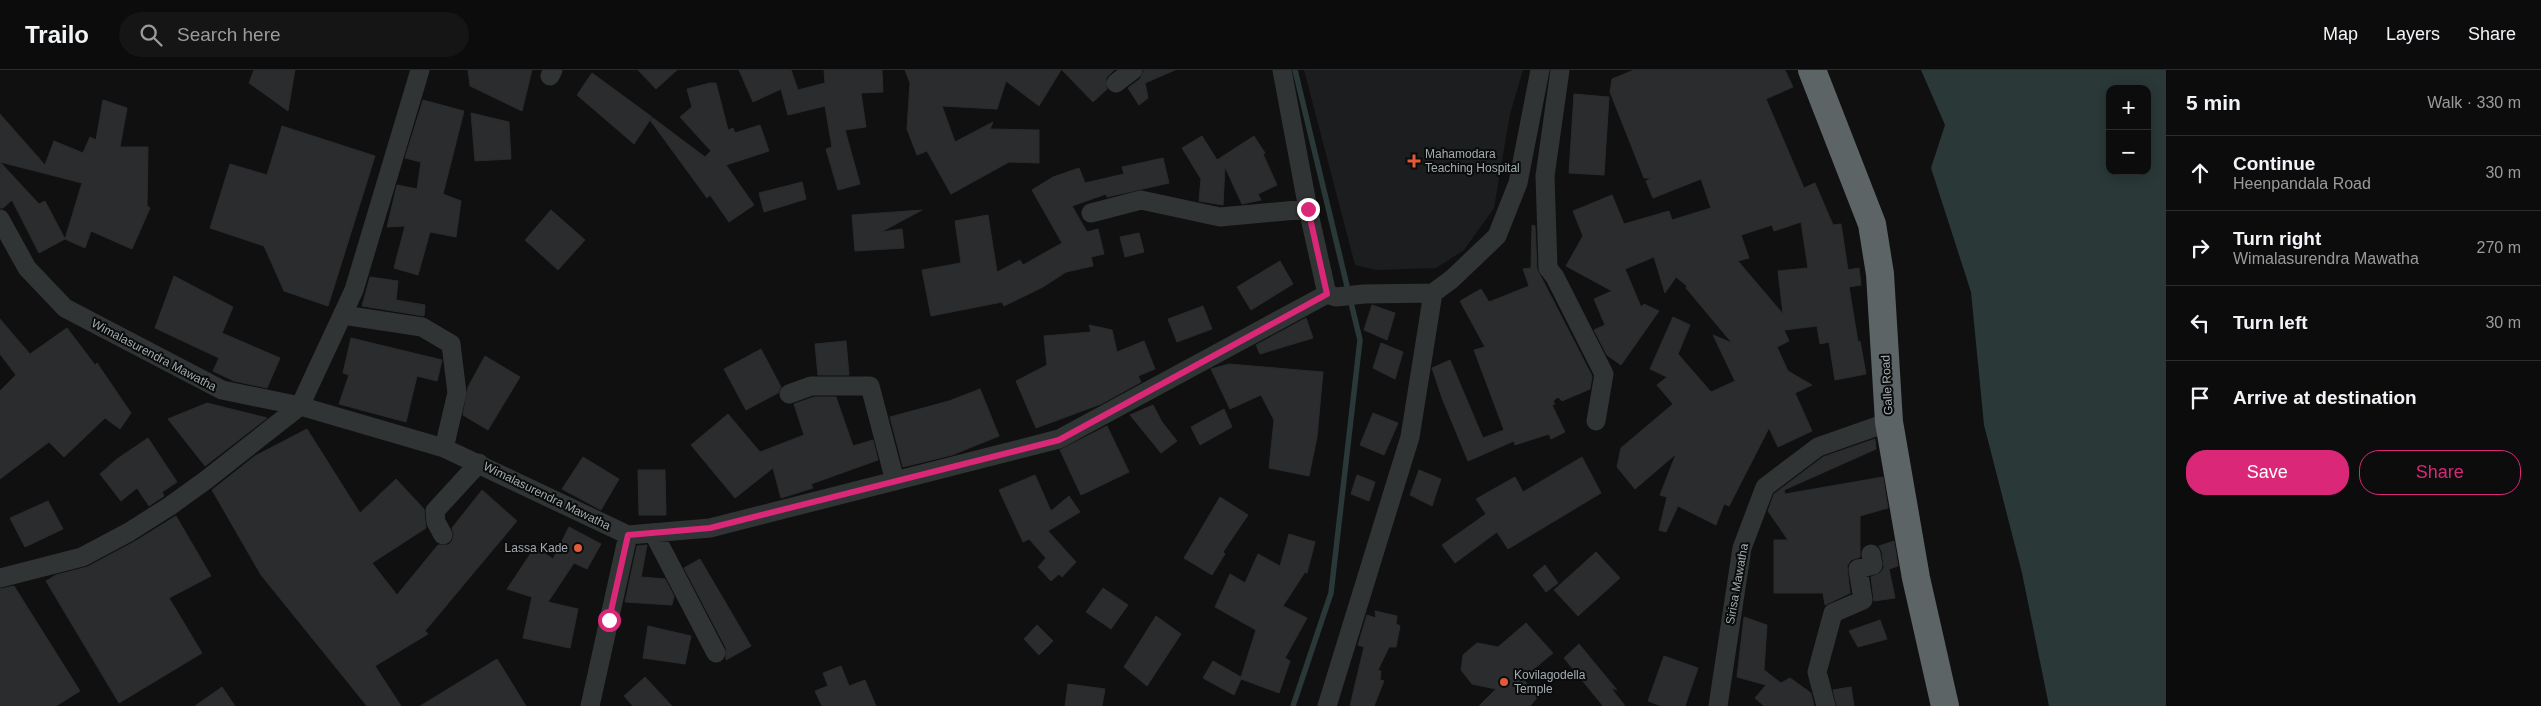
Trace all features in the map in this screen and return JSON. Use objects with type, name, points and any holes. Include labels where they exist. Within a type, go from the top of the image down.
[{"type":"highway","name":"Galle Road","points":[[1812,70],[1872,224],[1880,274],[1889,422],[1916,578],[1945,706]]},
{"type":"street","points":[[0,578],[82,557],[128,532],[170,506],[206,480],[300,406],[354,290],[420,70]]},
{"type":"street","points":[[1116,83],[1133,70]]},
{"type":"street","points":[[1282,70],[1308,209],[1331,296]]},
{"type":"street","points":[[1327,706],[1410,437],[1433,293],[1452,279],[1497,236],[1518,183],[1540,70]]},
{"type":"street","points":[[1560,70],[1546,176],[1548,268],[1555,277],[1604,374],[1596,421]]},
{"type":"street","points":[[1091,213],[1141,200],[1220,217],[1308,209]]},
{"type":"street","name":"Wimalasurendra Mawatha","points":[[0,219],[27,268],[65,308],[222,390],[300,406],[444,448],[628,535],[710,528],[1059,440],[1331,296],[1433,293]]},
{"type":"street","points":[[343,315],[422,327],[451,344],[457,393],[444,448]]},
{"type":"street","points":[[789,394],[811,386],[870,386],[895,481]]},
{"type":"street","name":"Sirisa Mawatha","points":[[1718,706],[1742,548],[1765,487],[1818,448],[1889,422]]},
{"type":"street","points":[[443,535],[436,522],[435,510],[479,463]]},
{"type":"street","points":[[654,534],[716,653]]},
{"type":"street","points":[[590,706],[628,535]]},
{"type":"street","points":[[1826,706],[1818,672],[1833,613],[1863,600],[1858,569],[1873,565],[1871,554]]},
{"type":"shaded area","name":"Mahamodara Teaching Hospital","points":[[1304,70],[1523,70],[1510,114],[1494,208],[1464,250],[1436,268],[1376,270],[1355,265]]},
{"type":"shaded area","points":[[1921,70],[2166,70],[2166,706],[2049,706],[2022,573],[1984,425],[1971,292],[1931,168],[1945,125]]},
{"type":"building","points":[[254,70],[295,70],[288,111],[249,83]]},
{"type":"building","points":[[468,70],[532,70],[522,111],[470,86]]},
{"type":"building","points":[[638,70],[677,70],[656,89]]},
{"type":"building","points":[[739,70],[791,70],[798,90],[825,83],[824,70],[882,70],[883,92],[861,93],[866,127],[845,130],[860,184],[838,190],[826,149],[832,147],[825,106],[788,115],[781,89],[753,102]]},
{"type":"building","points":[[905,70],[1061,70],[1039,106],[1006,81],[997,109],[942,106],[955,142],[993,122],[990,129],[1039,130],[1039,163],[1009,162],[951,194],[927,151],[917,155],[907,129],[910,83]]},
{"type":"building","points":[[1062,70],[1114,70],[1106,78],[1107,89],[1093,102]]},
{"type":"building","points":[[1144,70],[1175,70],[1145,83],[1148,98],[1139,105],[1128,88],[1140,79]]},
{"type":"building","points":[[1634,70],[1785,70],[1793,87],[1766,99],[1804,188],[1815,183],[1833,225],[1841,224],[1848,270],[1859,268],[1861,285],[1849,287],[1858,342],[1860,341],[1866,374],[1835,380],[1829,342],[1820,344],[1817,326],[1784,330],[1789,341],[1777,347],[1788,371],[1812,385],[1795,393],[1812,431],[1778,447],[1769,428],[1729,506],[1724,504],[1716,525],[1678,506],[1666,532],[1659,530],[1667,497],[1660,495],[1676,454],[1635,489],[1617,467],[1621,448],[1673,404],[1657,385],[1667,377],[1650,369],[1673,317],[1690,325],[1678,354],[1711,392],[1735,381],[1713,335],[1732,343],[1686,288],[1687,286],[1676,277],[1665,293],[1654,257],[1625,269],[1641,307],[1644,304],[1659,311],[1621,365],[1607,355],[1594,330],[1605,325],[1594,299],[1612,291],[1566,266],[1583,236],[1573,211],[1612,195],[1624,224],[1669,211],[1672,220],[1711,208],[1701,179],[1653,198],[1646,181],[1651,178],[1644,178],[1610,92],[1612,79]],"holes":[[[1801,222],[1808,268],[1778,271],[1783,314],[1738,261],[1749,258],[1741,235],[1772,225],[1774,231]]]},
{"type":"building","points":[[592,73],[652,117],[634,144],[577,95]]},
{"type":"building","points":[[716,83],[728,130],[733,128],[735,133],[760,125],[769,151],[726,165],[754,205],[729,222],[710,195],[707,198],[650,120],[653,118],[705,157],[711,151],[680,117],[692,107],[687,89]]},
{"type":"building","points":[[1574,94],[1609,97],[1604,175],[1569,173]]},
{"type":"building","points":[[103,100],[127,108],[120,147],[148,147],[147,206],[150,208],[132,249],[91,231],[85,248],[65,239],[82,183],[0,162],[0,114],[45,165],[54,141],[83,153],[90,137],[96,140]]},
{"type":"building","points":[[423,100],[464,111],[443,194],[461,201],[456,237],[430,232],[418,275],[394,268],[405,226],[387,227],[397,185],[417,189],[421,162],[405,158]]},
{"type":"building","points":[[471,113],[509,122],[511,159],[475,161]]},
{"type":"building","points":[[282,126],[375,156],[328,306],[284,291],[264,246],[210,228],[230,164],[267,175]]},
{"type":"building","points":[[1202,136],[1217,160],[1254,136],[1265,153],[1263,154],[1277,185],[1258,194],[1261,200],[1242,204],[1225,167],[1223,205],[1199,201],[1201,179],[1182,148]]},
{"type":"building","points":[[1163,158],[1169,183],[1107,197],[1106,194],[1072,206],[1087,232],[1098,229],[1104,254],[1091,257],[1093,266],[1066,272],[1043,287],[1004,306],[1002,302],[931,316],[922,270],[961,263],[955,221],[988,215],[997,272],[1020,260],[1023,265],[1062,243],[1032,190],[1053,177],[1079,168],[1085,183],[1124,174],[1122,167]]},
{"type":"building","points":[[0,162],[39,204],[45,201],[65,239],[39,253],[12,200],[3,208],[0,208]]},
{"type":"building","points":[[802,182],[806,199],[764,212],[759,193]]},
{"type":"building","points":[[551,210],[585,240],[558,270],[525,240]]},
{"type":"building","points":[[922,210],[881,232],[902,229],[904,248],[855,251],[852,215]]},
{"type":"building","points":[[1532,225],[1535,226],[1537,269],[1592,376],[1590,389],[1562,401],[1558,397],[1553,401],[1555,404],[1552,405],[1565,432],[1551,439],[1549,434],[1515,445],[1514,441],[1468,461],[1442,398],[1432,368],[1450,360],[1483,438],[1504,430],[1474,350],[1485,347],[1460,301],[1481,289],[1489,302],[1529,286],[1523,269],[1531,268]]},
{"type":"building","points":[[1139,233],[1144,252],[1125,257],[1120,237]]},
{"type":"building","points":[[1280,261],[1293,284],[1251,310],[1237,287]]},
{"type":"building","points":[[174,276],[233,307],[222,333],[280,358],[267,388],[234,381],[213,371],[219,358],[155,328]]},
{"type":"building","points":[[370,277],[398,281],[396,300],[425,305],[424,316],[362,306]]},
{"type":"building","points":[[1372,305],[1395,313],[1387,340],[1364,330]]},
{"type":"building","points":[[1203,306],[1212,329],[1177,342],[1168,319]]},
{"type":"building","points":[[1306,318],[1313,338],[1260,354],[1256,345]]},
{"type":"building","points":[[0,319],[30,354],[67,328],[95,365],[97,363],[131,413],[120,429],[105,418],[64,457],[49,442],[0,479],[0,391],[16,375],[0,354]]},
{"type":"building","points":[[1089,325],[1112,330],[1117,352],[1144,341],[1155,369],[1138,376],[1141,382],[1101,404],[1036,428],[1016,381],[1047,365],[1044,336],[1091,332]]},
{"type":"building","points":[[351,338],[442,360],[437,381],[417,376],[406,422],[339,404],[349,375],[343,373]]},
{"type":"building","points":[[846,341],[849,375],[818,375],[815,344]]},
{"type":"building","points":[[1381,343],[1403,352],[1395,379],[1373,368]]},
{"type":"building","points":[[761,349],[781,387],[778,393],[746,410],[724,369]]},
{"type":"building","points":[[485,356],[520,377],[488,430],[463,415],[468,387]]},
{"type":"building","points":[[1229,364],[1323,372],[1317,437],[1309,476],[1269,468],[1274,420],[1261,395],[1230,409],[1211,369]]},
{"type":"building","points":[[980,389],[999,436],[952,455],[903,467],[890,417],[949,401]]},
{"type":"building","points":[[814,397],[836,397],[853,446],[873,440],[878,460],[811,484],[813,488],[781,498],[773,468],[735,498],[691,445],[728,414],[760,452],[804,435],[794,404]]},
{"type":"building","points":[[207,403],[267,418],[205,466],[168,419]]},
{"type":"building","points":[[1153,405],[1162,422],[1177,441],[1161,453],[1130,415]]},
{"type":"building","points":[[1224,409],[1232,427],[1200,445],[1191,427]]},
{"type":"building","points":[[1373,413],[1398,423],[1384,455],[1360,445]]},
{"type":"building","points":[[1107,426],[1129,472],[1081,495],[1060,450]]},
{"type":"building","points":[[307,429],[360,513],[396,479],[424,509],[426,528],[372,563],[397,595],[438,545],[448,545],[452,541],[454,535],[452,528],[482,490],[517,521],[425,631],[428,634],[375,666],[401,706],[367,706],[261,575],[212,490],[255,456]]},
{"type":"building","points":[[148,438],[177,482],[162,492],[164,496],[149,506],[137,488],[121,501],[100,474],[117,459]]},
{"type":"building","points":[[1875,439],[1876,449],[1784,490],[1785,494],[1883,477],[1888,508],[1860,516],[1860,557],[1851,560],[1847,566],[1850,593],[1825,605],[1823,593],[1774,593],[1774,540],[1788,540],[1768,511],[1774,494],[1823,457]]},
{"type":"building","points":[[583,457],[619,479],[601,510],[562,489]]},
{"type":"building","points":[[1582,457],[1601,493],[1508,549],[1497,532],[1455,563],[1442,545],[1486,514],[1476,499],[1515,477],[1523,492]]},
{"type":"building","points":[[638,470],[665,470],[666,515],[639,515]]},
{"type":"building","points":[[1419,470],[1441,479],[1432,506],[1410,495]]},
{"type":"building","points":[[1035,475],[1051,511],[1069,496],[1080,512],[1048,531],[1076,562],[1062,577],[1059,574],[1051,581],[1038,567],[1046,558],[1029,539],[1023,542],[999,490]]},
{"type":"building","points":[[1357,475],[1375,482],[1369,501],[1351,494]]},
{"type":"building","points":[[1220,497],[1248,515],[1223,552],[1225,554],[1212,575],[1184,558]]},
{"type":"building","points":[[48,501],[63,529],[25,547],[10,518]]},
{"type":"building","points":[[176,516],[211,576],[169,598],[202,653],[119,703],[46,581],[56,575],[87,567],[134,542]]},
{"type":"building","points":[[569,527],[601,544],[587,569],[574,563],[548,602],[578,609],[570,648],[523,638],[532,597],[507,589],[535,547],[553,559]]},
{"type":"building","points":[[1289,534],[1315,542],[1307,573],[1305,572],[1283,606],[1307,618],[1285,658],[1290,661],[1279,693],[1241,679],[1234,695],[1203,678],[1213,661],[1241,677],[1256,630],[1215,607],[1230,574],[1245,583],[1258,554],[1280,566]]},
{"type":"building","points":[[1894,541],[1898,566],[1889,569],[1895,598],[1874,601],[1871,577],[1880,573],[1884,568],[1882,552],[1879,546]]},
{"type":"building","points":[[647,545],[641,577],[665,579],[674,596],[672,605],[625,602],[637,546]]},
{"type":"building","points":[[1596,552],[1620,578],[1578,616],[1554,590]]},
{"type":"building","points":[[700,559],[751,646],[726,660],[726,648],[684,568]]},
{"type":"building","points":[[1545,565],[1558,583],[1546,592],[1533,575]]},
{"type":"building","points":[[14,586],[80,691],[56,706],[0,706],[0,589]]},
{"type":"building","points":[[1103,588],[1128,605],[1111,629],[1086,612]]},
{"type":"building","points":[[1375,611],[1397,616],[1396,624],[1400,626],[1396,647],[1389,647],[1378,670],[1381,671],[1380,680],[1384,681],[1374,706],[1350,706],[1364,647],[1358,645],[1367,615],[1376,618]]},
{"type":"building","points":[[1156,616],[1181,634],[1147,686],[1124,667]]},
{"type":"building","points":[[1744,617],[1767,625],[1764,670],[1781,683],[1790,678],[1811,693],[1814,706],[1764,706],[1755,698],[1766,685],[1737,677]]},
{"type":"building","points":[[1880,620],[1887,639],[1858,647],[1849,631]]},
{"type":"building","points":[[1526,623],[1553,653],[1523,678],[1537,698],[1530,706],[1479,706],[1496,689],[1472,684],[1461,670],[1463,655],[1477,643],[1498,647]]},
{"type":"building","points":[[1037,625],[1053,641],[1039,655],[1024,639]]},
{"type":"building","points":[[648,626],[691,636],[685,664],[643,658]]},
{"type":"building","points":[[1579,644],[1617,690],[1611,688],[1625,706],[1603,706],[1564,658]]},
{"type":"building","points":[[1664,656],[1698,668],[1685,706],[1661,706],[1648,701]]},
{"type":"building","points":[[497,659],[526,706],[420,706]]},
{"type":"building","points":[[841,666],[849,686],[865,680],[876,706],[822,706],[815,691],[828,686],[823,673]]},
{"type":"building","points":[[645,677],[672,706],[633,706],[624,696]]},
{"type":"building","points":[[1068,684],[1105,689],[1102,706],[1065,706]]},
{"type":"building","points":[[222,687],[235,706],[195,706]]},
{"type":"building","points":[[1851,687],[1854,706],[1837,706],[1833,690]]},
{"type":"waterway","points":[[1293,706],[1331,593],[1360,340],[1295,70]]},
{"type":"place","name":"Mahamodara Teaching Hospital","points":[[1414,161]]},
{"type":"place","name":"Lassa Kade","points":[[578,548]]},
{"type":"place","name":"Kovilagodella Temple","points":[[1504,682]]},
{"type":"route","points":[[609,620],[628,535],[710,528],[1059,440],[1327,294],[1308,209]]}]
